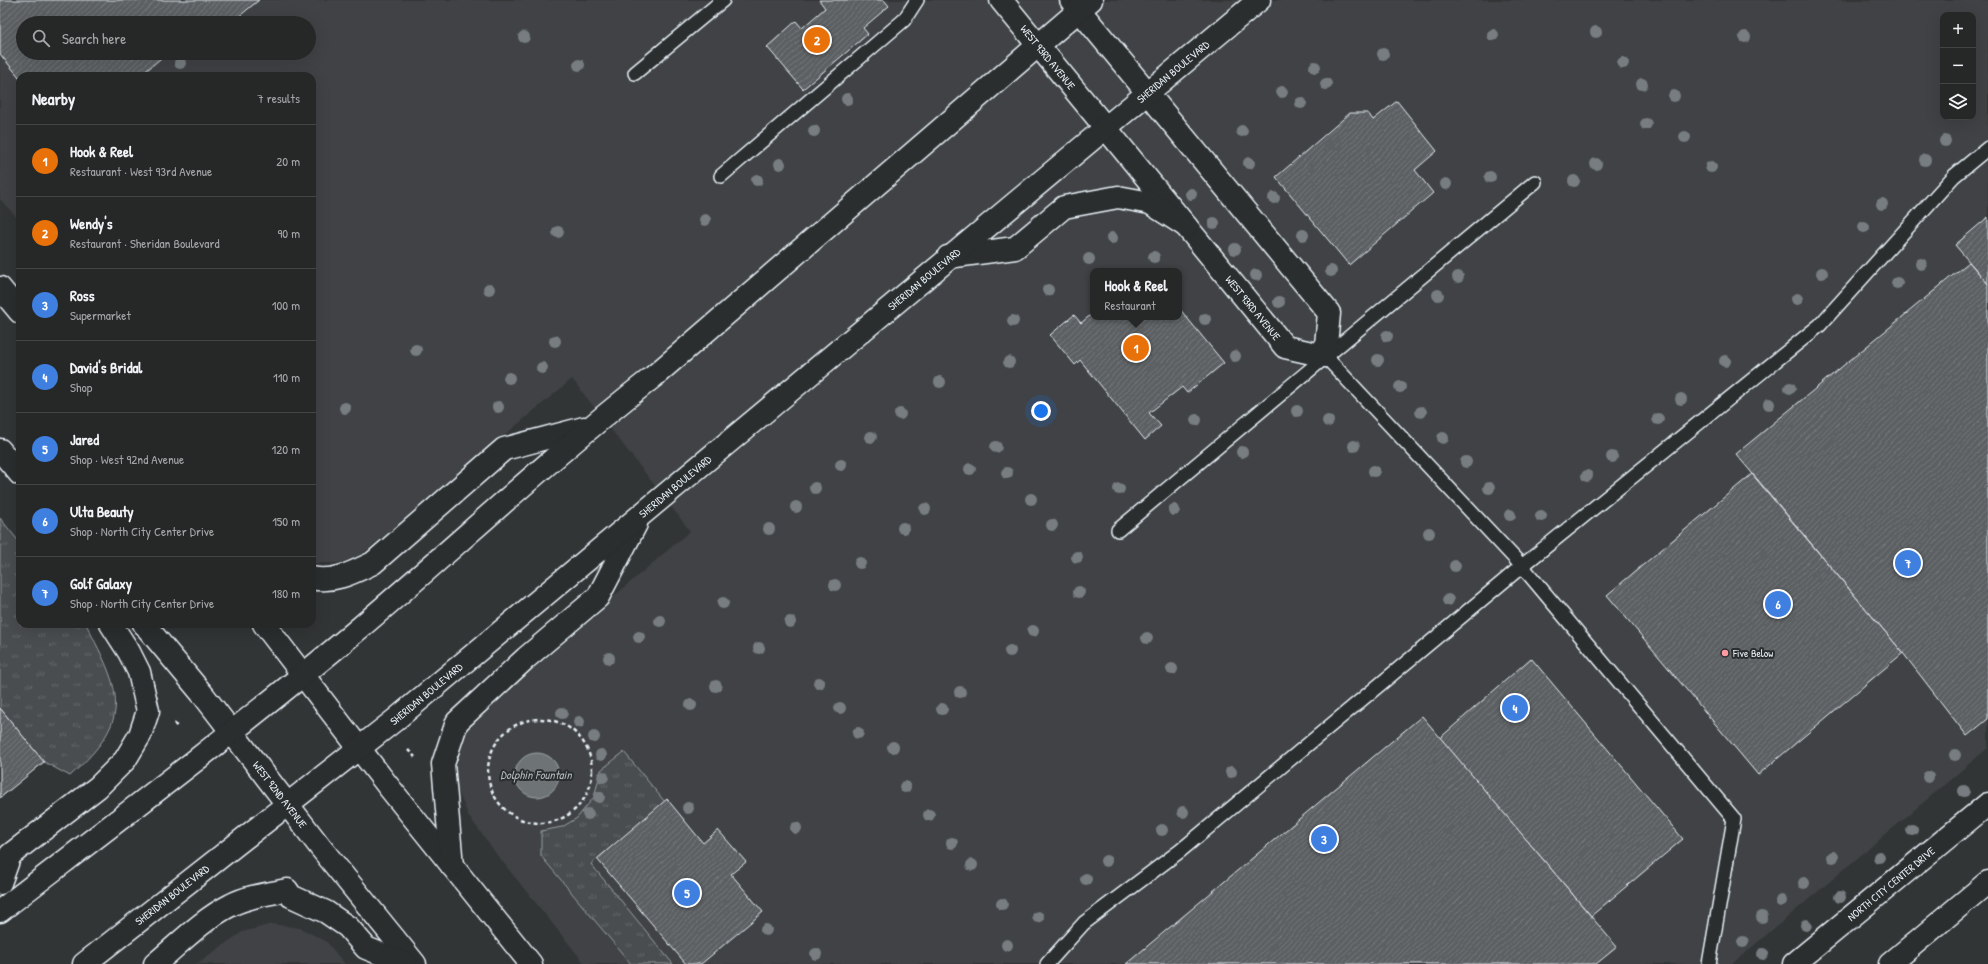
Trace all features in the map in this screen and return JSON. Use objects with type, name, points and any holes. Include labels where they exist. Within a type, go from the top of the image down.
[{"type":"main road","name":"WEST 93RD AVENUE","points":[[1001,0],[1285,347],[1326,356]]},
{"type":"main road","name":"SHERIDAN BOULEVARD","points":[[84,964],[359,748],[640,516],[948,257],[1258,0]]},
{"type":"main road","points":[[0,911],[194,762],[337,647],[589,427],[652,377],[1038,46],[1081,3],[1147,92],[1329,313],[1326,356]]},
{"type":"main road","points":[[948,257],[1015,248],[1064,207],[1118,197],[1150,203],[1186,226]]},
{"type":"main road","points":[[0,288],[16,307]]},
{"type":"main road","points":[[316,578],[330,579],[351,574],[372,563],[504,449],[589,427]]},
{"type":"main road","points":[[0,450],[16,469]]},
{"type":"main road","points":[[452,866],[443,764],[457,722],[526,658],[598,597],[640,516]]},
{"type":"main road","points":[[0,882],[10,855],[98,788],[125,760],[140,735],[148,711],[139,672],[129,652],[114,628]]},
{"type":"main road","name":"WEST 92ND AVENUE","points":[[147,628],[232,731],[321,848],[415,964]]},
{"type":"main road","points":[[267,628],[359,748],[531,964]]},
{"type":"main road","name":"NORTH CITY CENTER DRIVE","points":[[1794,964],[1988,804]]},
{"type":"main road","points":[[1890,964],[1988,882]]},
{"type":"main road","points":[[155,964],[205,922],[230,905],[248,898],[287,890],[291,896],[326,912],[342,923],[366,948],[406,964]]},
{"type":"lane","points":[[635,73],[723,0]]},
{"type":"lane","points":[[721,176],[904,20],[917,0]]},
{"type":"lane","points":[[1047,964],[1084,922],[1180,850],[1522,566],[1820,325],[1954,176],[1988,148]]},
{"type":"lane","points":[[1118,530],[1535,182]]},
{"type":"lane","points":[[1326,356],[1522,566],[1734,819],[1709,964]]},
{"type":"path","points":[[530,720],[554,721],[574,732],[588,751],[592,774],[589,789],[587,796],[571,814],[550,823],[526,822],[506,811],[492,792],[488,769],[494,746],[509,729],[530,720]]},
{"type":"shaded area","points":[[0,0],[1988,0],[1988,748],[1732,964],[585,964],[497,855],[468,815],[456,786],[456,757],[462,736],[476,714],[690,531],[572,379],[366,551],[353,559],[338,563],[316,563],[316,72],[16,72],[16,217],[0,199]]},
{"type":"shaded area","points":[[272,924],[300,928],[326,941],[345,964],[196,964],[242,932]]},
{"type":"green space","points":[[0,518],[16,538],[16,628],[88,628],[108,669],[114,688],[116,704],[113,721],[105,738],[91,756],[70,776],[44,762],[0,708]]},
{"type":"green space","points":[[624,752],[665,802],[591,864],[673,964],[631,964],[541,856],[541,831],[562,827],[577,818],[594,797],[601,770]]},
{"type":"water","name":"Dolphin Fountain","points":[[533,753],[541,753],[553,759],[559,771],[559,779],[553,791],[541,797],[533,797],[521,791],[515,779],[515,771],[521,759]]},
{"type":"building","points":[[0,0],[259,0],[240,16],[16,16],[16,60],[159,60],[145,72],[16,73],[0,54]]},
{"type":"building","points":[[819,0],[884,0],[889,6],[863,28],[868,34],[803,89],[767,47],[796,21],[802,28],[825,8]]},
{"type":"building","points":[[1397,101],[1437,151],[1415,170],[1433,193],[1349,265],[1276,177],[1350,113],[1368,113],[1373,120]]},
{"type":"building","points":[[1988,217],[1988,284],[1955,245]]},
{"type":"building","points":[[1969,262],[1988,284],[1988,719],[1967,736],[1903,653],[1736,454]]},
{"type":"building","points":[[1182,312],[1224,363],[1187,393],[1182,387],[1149,413],[1161,426],[1145,440],[1080,360],[1075,365],[1050,335],[1074,315],[1081,323],[1090,316],[1090,320],[1182,320]]},
{"type":"building","points":[[1752,474],[1903,653],[1758,775],[1607,595]]},
{"type":"building","points":[[1531,658],[1683,839],[1591,916],[1440,738]]},
{"type":"building","points":[[0,708],[44,762],[0,798]]},
{"type":"building","points":[[1422,716],[1617,947],[1596,964],[1126,964]]},
{"type":"building","points":[[667,799],[703,843],[718,830],[746,862],[731,874],[763,912],[701,964],[686,964],[597,859]]},
{"type":"place","name":"Wendy's","points":[[817,40]]},
{"type":"place","name":"Hook & Reel","points":[[1136,348]]},
{"type":"place","name":"Golf Galaxy","points":[[1908,563]]},
{"type":"place","name":"Ulta Beauty","points":[[1778,604]]},
{"type":"place","name":"Five Below","points":[[1725,653]]},
{"type":"place","name":"David's Bridal","points":[[1515,708]]},
{"type":"place","name":"Ross","points":[[1324,839]]},
{"type":"place","name":"Jared","points":[[687,893]]}]
